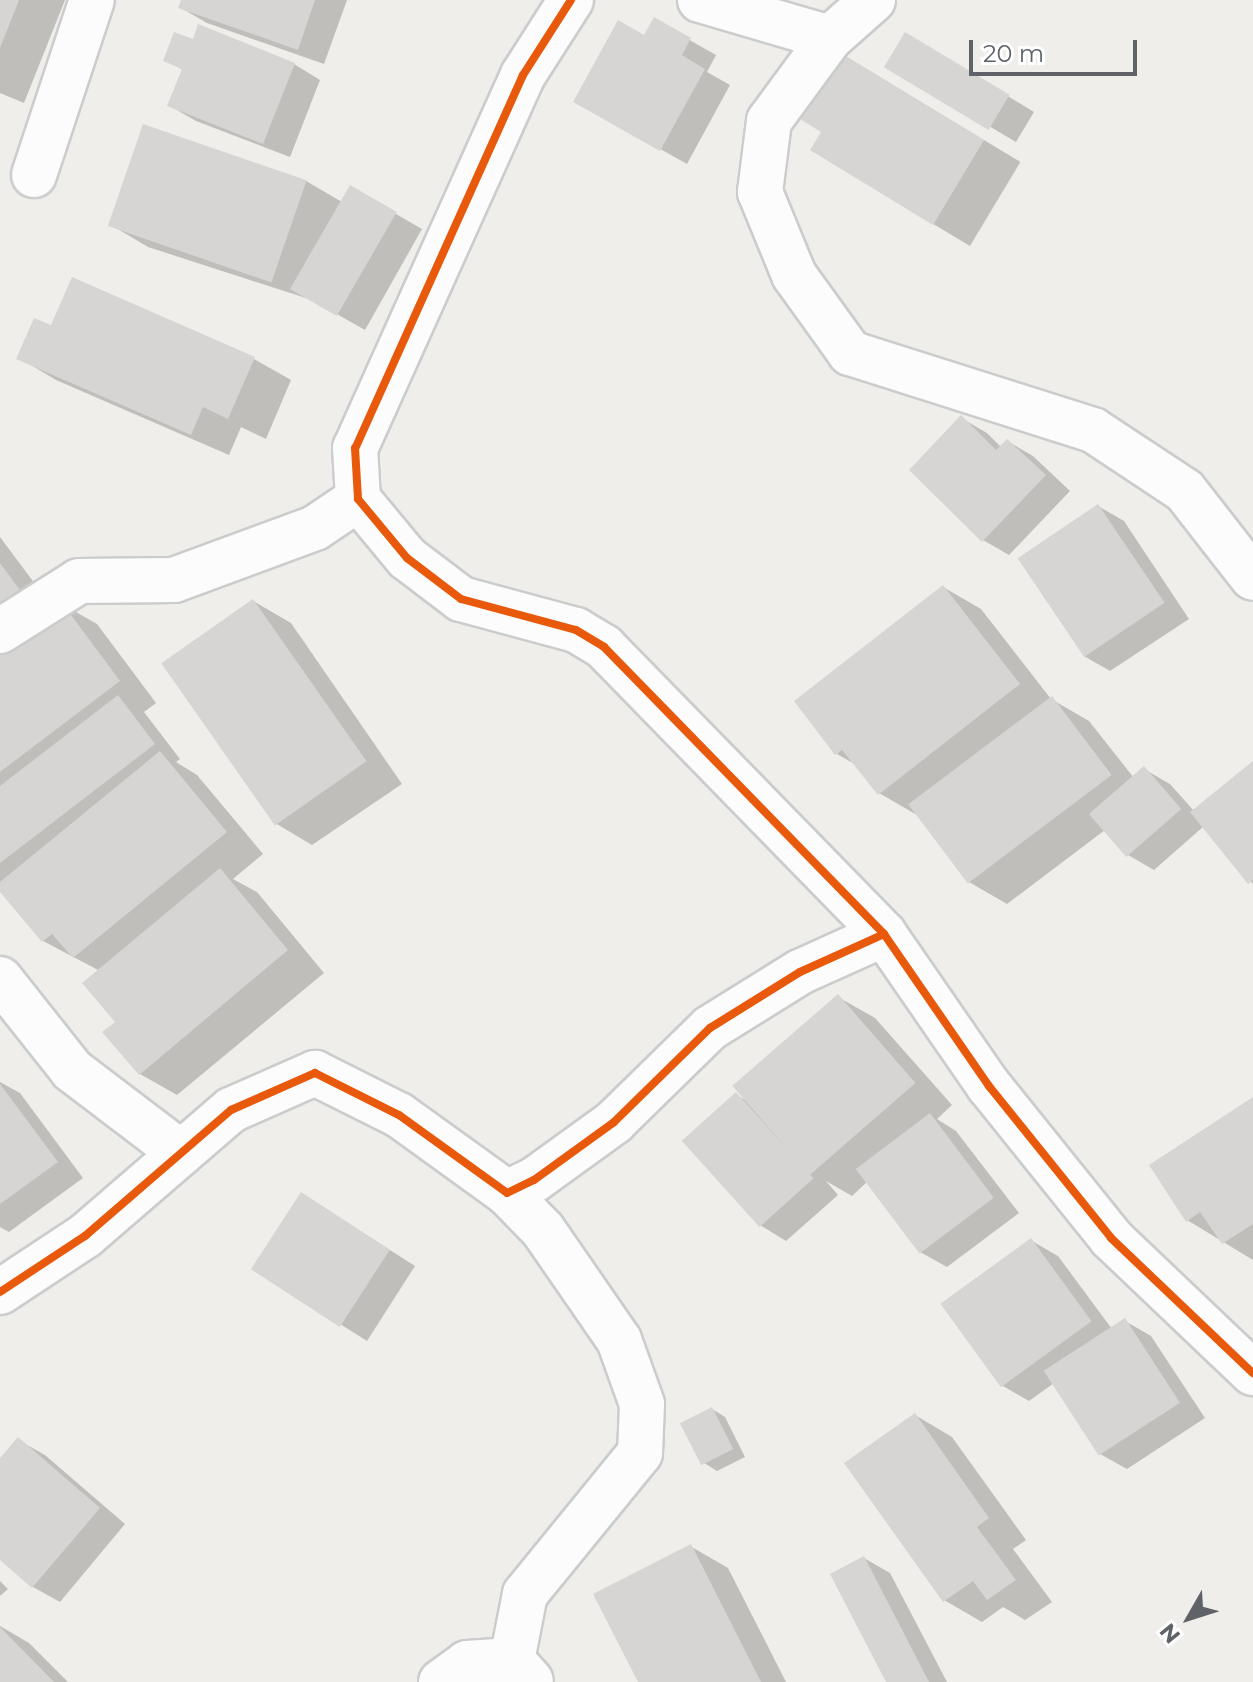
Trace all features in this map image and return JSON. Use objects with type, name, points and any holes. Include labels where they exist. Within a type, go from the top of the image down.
[{"type":"street","points":[[34,175],[92,0]]},
{"type":"street","points":[[571,0],[523,75],[355,448],[358,499],[407,558],[461,599],[576,630],[604,647],[884,934],[989,1086],[1111,1238],[1253,1373]]},
{"type":"street","points":[[700,0],[830,38]]},
{"type":"street","points":[[873,0],[830,38],[769,121],[760,192],[794,275],[850,353],[1093,430],[1185,491],[1253,578]]},
{"type":"street","points":[[0,631],[79,581],[174,580],[315,528],[358,499]]},
{"type":"street","points":[[507,1193],[534,1180],[614,1122],[710,1028],[800,972],[884,934]]},
{"type":"street","points":[[0,979],[72,1070],[181,1153]]},
{"type":"street","points":[[0,1292],[85,1236],[231,1110],[315,1073],[399,1115],[507,1193],[543,1230],[619,1340],[642,1404],[640,1453],[525,1594],[522,1671],[467,1663],[441,1682]]},
{"type":"building","points":[[0,0],[19,0],[0,48]]},
{"type":"building","points":[[181,0],[315,0],[298,50],[178,8]]},
{"type":"building","points":[[654,17],[691,38],[682,55],[705,69],[660,151],[573,102],[618,20],[644,35]]},
{"type":"building","points":[[198,24],[295,63],[263,144],[167,106],[182,69],[163,61],[174,32],[193,39]]},
{"type":"building","points":[[905,32],[1010,95],[988,130],[884,67]]},
{"type":"building","points":[[841,53],[984,140],[933,225],[810,150],[821,132],[800,119]]},
{"type":"building","points":[[143,124],[307,180],[271,282],[108,226]]},
{"type":"building","points":[[350,185],[397,212],[337,316],[290,289]]},
{"type":"building","points":[[72,277],[255,357],[228,419],[203,407],[191,435],[16,359],[34,318],[51,325]]},
{"type":"building","points":[[961,415],[996,450],[1007,439],[1046,475],[982,542],[909,470]]},
{"type":"building","points":[[1098,504],[1165,603],[1084,657],[1018,558]]},
{"type":"building","points":[[0,563],[20,590],[0,605]]},
{"type":"building","points":[[943,585],[1020,684],[878,795],[842,750],[835,755],[794,701]]},
{"type":"building","points":[[253,599],[367,761],[275,825],[161,663]]},
{"type":"building","points":[[60,600],[120,681],[0,772],[0,646]]},
{"type":"building","points":[[118,695],[155,744],[0,863],[0,786]]},
{"type":"building","points":[[1052,696],[1112,775],[968,883],[908,804]]},
{"type":"building","points":[[160,751],[227,832],[73,958],[52,934],[42,942],[0,892],[0,882]]},
{"type":"building","points":[[1253,761],[1253,880],[1248,884],[1190,812]]},
{"type":"building","points":[[1144,766],[1181,809],[1126,857],[1089,814]]},
{"type":"building","points":[[220,868],[288,950],[139,1075],[102,1032],[115,1022],[82,983]]},
{"type":"building","points":[[838,994],[915,1083],[810,1175],[732,1086]]},
{"type":"building","points":[[0,1084],[58,1162],[0,1204]]},
{"type":"building","points":[[736,1092],[814,1178],[759,1227],[682,1141]]},
{"type":"building","points":[[1253,1097],[1253,1224],[1222,1244],[1200,1212],[1186,1222],[1149,1165]]},
{"type":"building","points":[[930,1113],[994,1198],[920,1254],[856,1169]]},
{"type":"building","points":[[301,1192],[390,1250],[340,1327],[251,1269]]},
{"type":"building","points":[[1031,1238],[1092,1321],[1001,1387],[940,1304]]},
{"type":"building","points":[[1125,1318],[1180,1403],[1099,1456],[1044,1371]]},
{"type":"building","points":[[712,1407],[733,1449],[701,1465],[680,1423]]},
{"type":"building","points":[[915,1413],[989,1518],[977,1527],[1016,1580],[987,1600],[973,1581],[943,1602],[844,1463]]},
{"type":"building","points":[[18,1437],[100,1508],[32,1588],[0,1560],[0,1458]]},
{"type":"building","points":[[691,1544],[761,1682],[638,1682],[593,1594]]},
{"type":"building","points":[[864,1556],[929,1682],[886,1682],[830,1574]]},
{"type":"building","points":[[0,1627],[54,1682],[0,1682]]},
{"type":"cycle path","points":[[571,0],[523,75],[355,448],[358,499],[407,558],[461,599],[576,630],[604,647],[884,934],[989,1086],[1111,1238],[1253,1373]]},
{"type":"cycle path","points":[[0,1292],[85,1236],[231,1110],[315,1073],[399,1115],[507,1193],[534,1180],[614,1122],[710,1028],[800,972],[884,934]]}]
